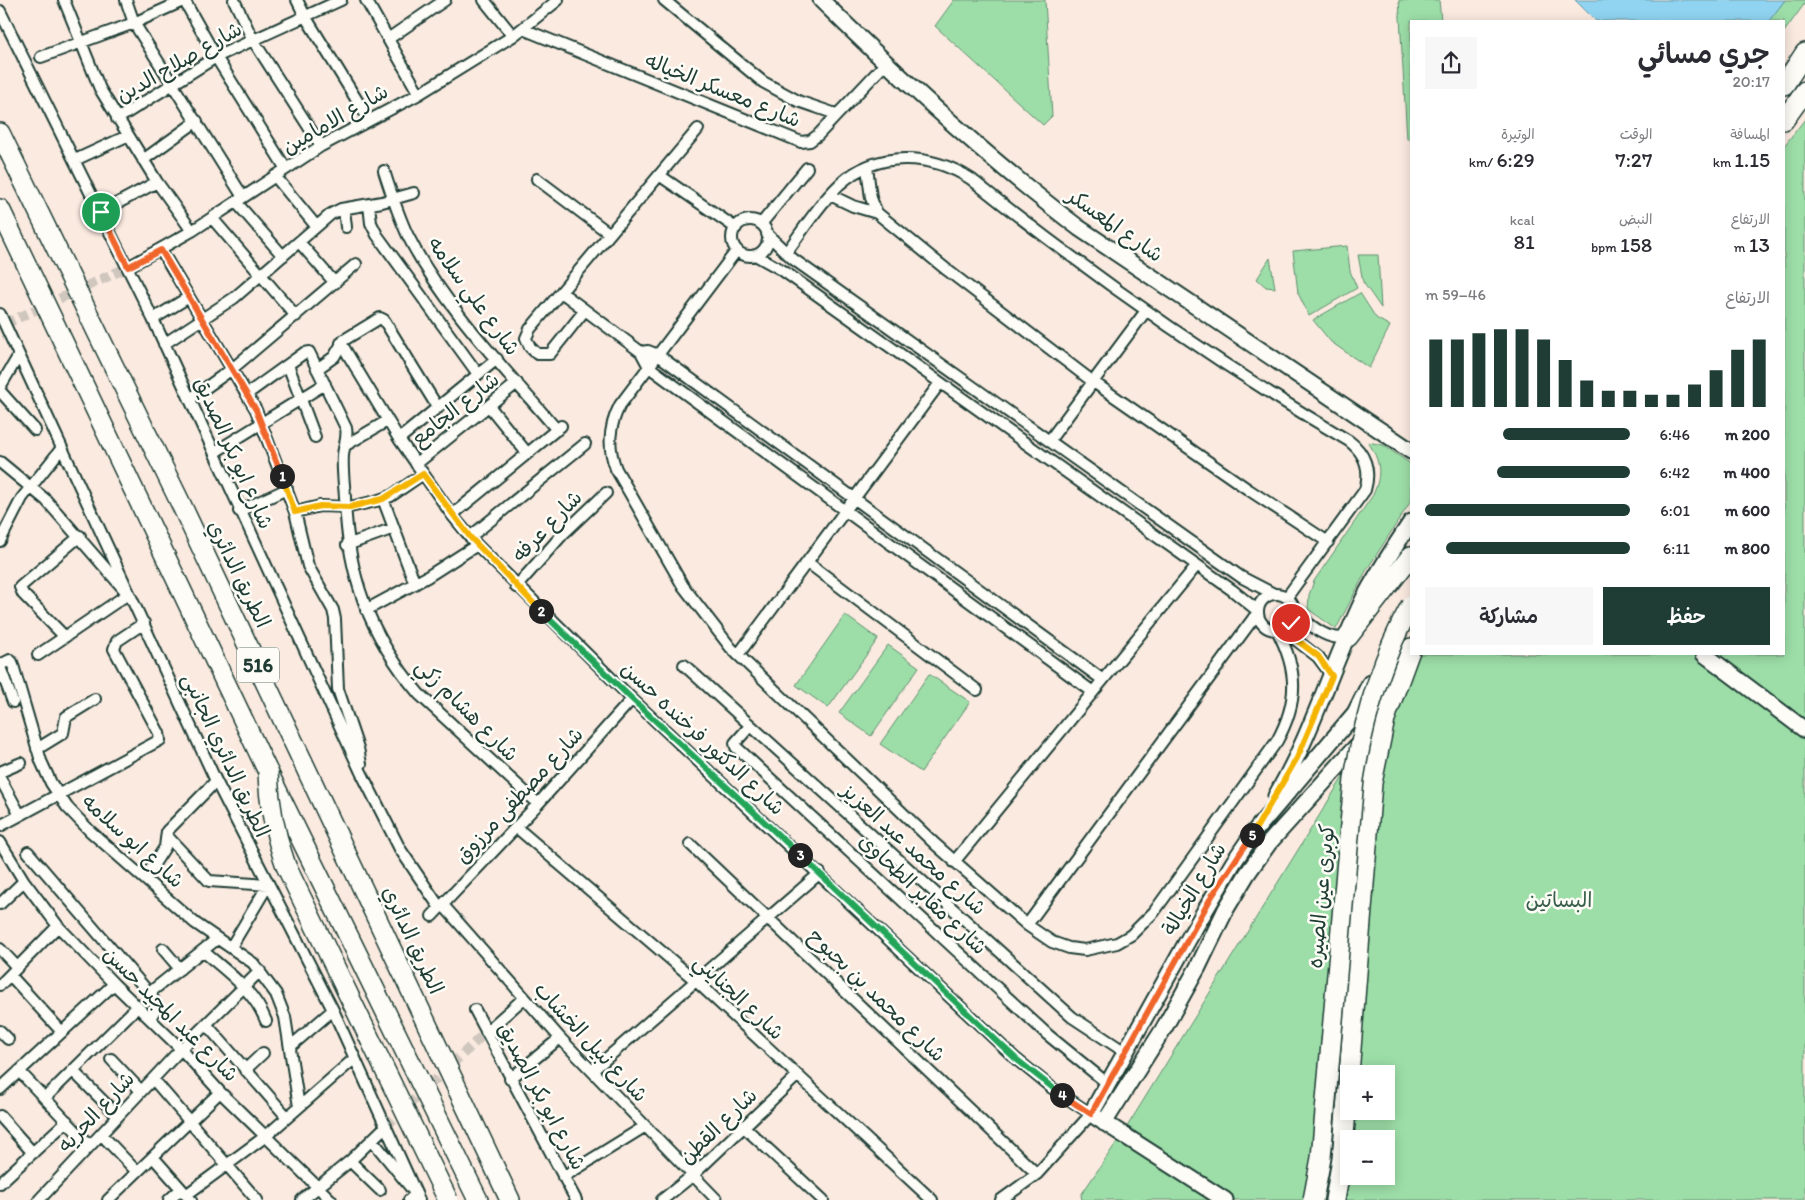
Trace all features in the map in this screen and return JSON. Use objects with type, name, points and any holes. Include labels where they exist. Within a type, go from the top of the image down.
[{"type":"highway","points":[[1785,84],[1805,53]]},
{"type":"highway","points":[[1785,119],[1805,91]]},
{"type":"highway","name":"الطريق الدائري","points":[[0,133],[206,556],[511,1199]]},
{"type":"highway","name":"516","points":[[0,209],[268,772],[478,1200]]},
{"type":"highway","points":[[1348,637],[1406,562]]},
{"type":"highway","name":"كوبرى عين الصيره","points":[[1313,1200],[1321,1158],[1354,779],[1359,746],[1377,681],[1389,650],[1410,608]]},
{"type":"highway","name":"كوبرى عين الصيره","points":[[1350,1065],[1372,783],[1385,719],[1410,651]]},
{"type":"highway","points":[[268,772],[268,796],[272,821],[286,866],[448,1200]]},
{"type":"highway","name":"كوبرى عين الصيره","points":[[1335,1200],[1342,1159],[1345,1120]]},
{"type":"street","points":[[64,0],[100,89],[156,182],[192,231]]},
{"type":"street","points":[[126,0],[134,23],[197,122],[240,199],[283,256]]},
{"type":"street","points":[[41,57],[134,23],[184,0],[216,58],[286,169]]},
{"type":"street","points":[[234,0],[253,40],[321,146]]},
{"type":"street","points":[[297,0],[369,120]]},
{"type":"street","name":"شارع صلاح الدين","points":[[117,119],[216,58],[341,0]]},
{"type":"street","points":[[366,0],[419,94]]},
{"type":"street","points":[[388,39],[445,0]]},
{"type":"street","points":[[484,0],[513,36]]},
{"type":"street","name":"شارع الامامين","points":[[128,267],[192,231],[321,146],[419,94],[513,36],[558,0]]},
{"type":"street","points":[[664,0],[763,82],[798,101],[836,114]]},
{"type":"street","name":"شارع المعسكر","points":[[821,0],[885,64],[1018,180],[1079,228],[1410,450]]},
{"type":"street","name":"شارع ابو بكر الصديق","points":[[0,11],[128,267],[215,452],[239,511],[360,770],[400,849],[441,906]]},
{"type":"street","name":"شارع معسكر الخياله","points":[[523,28],[801,142],[810,141],[818,135],[885,64]]},
{"type":"street","points":[[1785,73],[1805,46]]},
{"type":"street","points":[[1785,109],[1805,81]]},
{"type":"street","points":[[143,160],[197,122]]},
{"type":"street","points":[[585,310],[554,351],[546,355],[537,354],[527,343],[527,334],[698,128]]},
{"type":"street","points":[[75,160],[127,136]]},
{"type":"street","points":[[786,253],[830,195],[850,176],[867,167],[886,161],[911,158],[936,162],[960,172],[1145,312],[1242,377],[1349,441],[1359,451],[1367,470],[1365,490],[1287,597]]},
{"type":"street","points":[[867,167],[871,198],[877,213]]},
{"type":"street","points":[[761,224],[807,168]]},
{"type":"street","name":"شارع علي سلامه","points":[[384,171],[409,237],[431,273],[496,359],[559,428],[527,453]]},
{"type":"street","points":[[659,174],[736,228]]},
{"type":"street","points":[[275,176],[316,226]]},
{"type":"street","points":[[537,179],[610,234]]},
{"type":"street","points":[[101,212],[156,182]]},
{"type":"street","points":[[164,344],[229,302],[330,214],[344,208],[369,205],[414,192]]},
{"type":"street","points":[[830,195],[852,206],[877,213],[969,287],[1092,381],[1201,458],[1328,542]]},
{"type":"street","points":[[369,205],[374,230],[478,374]]},
{"type":"street","points":[[344,208],[346,227]]},
{"type":"street","points":[[212,218],[296,316]]},
{"type":"street","points":[[1279,630],[1291,623],[1294,612],[1291,601],[1287,597],[1274,594],[1241,576],[1049,440],[786,253],[767,234],[761,224],[745,221],[736,228],[733,242],[737,250],[745,255],[755,255],[782,270],[1197,565],[1258,612],[1259,618],[1266,627],[1279,630],[1318,656],[1332,676]]},
{"type":"street","points":[[755,255],[767,245],[767,234]]},
{"type":"street","points":[[299,242],[335,283]]},
{"type":"street","points":[[161,250],[263,422],[295,512],[308,566],[333,610],[338,689],[358,748],[360,770]]},
{"type":"street","points":[[737,250],[615,414],[610,434],[613,460],[683,586],[713,627],[738,655],[954,862],[1027,925],[1052,942],[1069,948],[1086,950],[1117,943],[1144,925],[1277,741],[1285,727],[1290,712],[1293,679],[1286,648],[1279,630]]},
{"type":"street","points":[[190,399],[232,369],[356,264]]},
{"type":"street","points":[[561,292],[641,352],[649,367],[1093,692]]},
{"type":"street","points":[[152,319],[189,296]]},
{"type":"street","points":[[1032,448],[1049,440],[1145,312]]},
{"type":"street","points":[[317,369],[334,357],[341,343],[380,318],[384,320],[438,408]]},
{"type":"street","name":"الطريق الدائري الجانبى","points":[[2,321],[216,781],[333,1010],[386,1126],[415,1198]]},
{"type":"street","name":"شارع الدكتور فرخنده حسن","points":[[341,343],[387,421],[452,515],[473,541],[516,587],[632,699],[820,873],[1016,1059],[1052,1088],[1091,1114]]},
{"type":"street","points":[[641,352],[648,351],[658,354],[1104,680]]},
{"type":"street","name":"شارع هشام زكي","points":[[288,365],[307,352],[346,428],[346,445],[343,455],[347,545],[366,610],[389,654],[419,694],[538,804]]},
{"type":"street","points":[[0,387],[19,355]]},
{"type":"street","points":[[399,439],[496,359]]},
{"type":"street","points":[[247,394],[288,365],[315,437]]},
{"type":"street","name":"شارع الجامع","points":[[416,464],[517,383]]},
{"type":"street","points":[[738,655],[940,383]]},
{"type":"street","points":[[215,452],[325,384]]},
{"type":"street","points":[[0,391],[35,430]]},
{"type":"street","points":[[452,515],[527,453],[489,406]]},
{"type":"street","points":[[346,445],[387,421]]},
{"type":"street","points":[[1047,458],[1049,440]]},
{"type":"street","points":[[366,610],[415,584],[473,541],[585,444]]},
{"type":"street","points":[[0,541],[15,510],[30,486],[61,449]]},
{"type":"street","points":[[0,462],[30,486],[80,536],[128,594],[38,655]]},
{"type":"street","points":[[295,512],[320,506],[345,507],[383,499],[423,474]]},
{"type":"street","points":[[239,511],[287,489]]},
{"type":"street","name":"شارع عرفه","points":[[516,587],[562,535],[606,493]]},
{"type":"street","points":[[383,499],[415,584]]},
{"type":"street","points":[[1254,832],[1297,758],[1348,637],[1375,579],[1410,524]]},
{"type":"street","points":[[347,545],[394,528]]},
{"type":"street","points":[[65,637],[20,590],[21,584],[80,536]]},
{"type":"street","points":[[807,562],[977,690]]},
{"type":"street","points":[[954,862],[1197,565]]},
{"type":"street","points":[[1027,925],[1258,612],[1262,600],[1274,594]]},
{"type":"street","name":"شارع الخيالة","points":[[1091,1114],[1212,896],[1254,832],[1355,714],[1410,598]]},
{"type":"street","points":[[1294,612],[1327,636],[1341,639],[1348,637]]},
{"type":"street","points":[[0,826],[160,740],[114,649],[117,641],[144,623]]},
{"type":"street","name":"شارع الخيالة","points":[[1104,1123],[1180,1000],[1226,908],[1269,843],[1355,749],[1371,726],[1410,638]]},
{"type":"street","points":[[1705,655],[1805,730]]},
{"type":"street","name":"شارع ابو سلامه","points":[[0,666],[8,660],[12,662],[37,749],[58,795],[90,831],[217,939],[231,947],[260,971],[276,994],[285,1017],[300,1107]]},
{"type":"street","name":"شارع محمد عبد العزيز","points":[[684,665],[1072,1017],[1125,1052]]},
{"type":"street","points":[[0,666],[13,702]]},
{"type":"street","points":[[0,689],[13,702]]},
{"type":"street","points":[[37,749],[63,733],[66,717],[95,699]]},
{"type":"street","name":"شارع مصطفى مرزوق","points":[[432,916],[538,804],[632,699]]},
{"type":"street","points":[[13,702],[24,700]]},
{"type":"street","name":"شارع مقابر الطحاوى","points":[[750,726],[735,743],[736,747],[1048,1035],[1108,1084]]},
{"type":"street","points":[[0,772],[21,763]]},
{"type":"street","points":[[0,778],[20,815]]},
{"type":"street","points":[[145,878],[165,846],[166,836],[171,827],[216,781]]},
{"type":"street","name":"شارع الجنايني","points":[[516,827],[696,981],[932,1200]]},
{"type":"street","points":[[166,836],[210,881],[268,885],[231,947]]},
{"type":"street","name":"شارع عبد المجيد حسن","points":[[0,842],[24,881],[58,926],[181,1049],[220,1092],[331,1200]]},
{"type":"street","name":"شارع محمد بن بحبوح","points":[[690,844],[1037,1174]]},
{"type":"street","points":[[28,852],[151,995],[157,1007],[150,1018]]},
{"type":"street","points":[[592,1071],[820,873]]},
{"type":"street","points":[[0,904],[24,881]]},
{"type":"street","name":"شارع نبيل الخشاب","points":[[441,906],[560,1038],[717,1200]]},
{"type":"street","points":[[0,984],[58,926]]},
{"type":"street","points":[[151,995],[217,939]]},
{"type":"street","points":[[0,949],[13,971],[62,1032]]},
{"type":"street","points":[[163,949],[180,969]]},
{"type":"street","points":[[203,951],[244,986],[256,1001],[266,1021]]},
{"type":"street","points":[[1177,959],[1178,964],[1185,970],[1198,967]]},
{"type":"street","points":[[181,1049],[260,971]]},
{"type":"street","points":[[0,1089],[114,984]]},
{"type":"street","points":[[1160,990],[1170,990],[1180,1000]]},
{"type":"street","points":[[486,1032],[524,998]]},
{"type":"street","points":[[45,1098],[137,1007]]},
{"type":"street","points":[[291,1046],[333,1010]]},
{"type":"street","name":"شارع ابو بكر الصديق","points":[[475,1010],[576,1200]]},
{"type":"street","points":[[206,1024],[287,1118]]},
{"type":"street","points":[[0,1031],[8,1039]]},
{"type":"street","points":[[510,1079],[560,1038]]},
{"type":"street","name":"شارع الحريه","points":[[39,1200],[181,1049]]},
{"type":"street","points":[[245,1070],[263,1053]]},
{"type":"street","points":[[169,1200],[186,1194],[266,1136],[355,1058]]},
{"type":"street","points":[[111,1059],[141,1091]]},
{"type":"street","points":[[73,1070],[118,1116]]},
{"type":"street","points":[[19,1071],[90,1146]]},
{"type":"street","name":"شارع القطن","points":[[662,1200],[692,1176],[797,1076]]},
{"type":"street","points":[[153,1079],[257,1200]]},
{"type":"street","points":[[108,1200],[220,1092]]},
{"type":"street","points":[[1001,1200],[1037,1174],[1091,1114],[1225,1200]]},
{"type":"street","points":[[0,1116],[33,1152]]},
{"type":"street","points":[[2,1178],[67,1121]]},
{"type":"street","points":[[302,1200],[350,1161],[386,1126]]},
{"type":"street","points":[[563,1177],[644,1126]]},
{"type":"street","points":[[744,1128],[823,1200]]},
{"type":"street","points":[[101,1134],[137,1172]]},
{"type":"street","points":[[372,1140],[415,1198]]},
{"type":"street","points":[[153,1157],[186,1194]]},
{"type":"street","points":[[350,1161],[380,1190]]},
{"type":"green space","points":[[954,0],[1045,0],[1052,116],[1043,125],[935,26]]},
{"type":"green space","points":[[1399,0],[1439,0],[1441,20],[1410,20],[1410,139],[1407,139]]},
{"type":"green space","points":[[1785,0],[1805,0],[1805,3],[1785,31],[1785,20],[1770,20]]},
{"type":"green space","name":"البساتين","points":[[1805,119],[1805,1200],[1082,1200],[1081,1195],[1125,1130],[1418,655],[1785,655],[1785,145]]},
{"type":"green space","points":[[1347,246],[1350,271],[1357,288],[1309,316],[1298,293],[1293,251]]},
{"type":"green space","points":[[1358,255],[1378,255],[1381,308],[1363,282]]},
{"type":"green space","points":[[1270,258],[1275,288],[1266,287],[1257,279]]},
{"type":"green space","points":[[1360,293],[1376,318],[1390,326],[1369,368],[1331,342],[1313,320]]},
{"type":"green space","points":[[1368,442],[1383,445],[1410,463],[1410,503],[1366,571],[1336,629],[1308,609],[1309,595],[1314,581],[1373,495],[1379,474],[1376,456]]},
{"type":"green space","points":[[845,615],[878,639],[828,708],[796,685]]},
{"type":"green space","points":[[888,645],[919,667],[871,736],[839,713]]},
{"type":"green space","points":[[929,674],[970,702],[921,772],[880,744]]},
{"type":"water","points":[[1575,0],[1785,0],[1770,20],[1595,20]]},
{"type":"tunnel","points":[[5,324],[128,267]]},
{"type":"tunnel","points":[[386,1126],[486,1032]]},
{"type":"route","points":[[101,212],[128,267],[161,250],[263,422],[295,512],[320,506],[358,506],[383,499],[391,496],[423,474],[470,537],[516,587],[632,699],[820,873],[1016,1059],[1052,1088],[1091,1114],[1212,896],[1254,832],[1288,775],[1313,723],[1332,676],[1318,656],[1282,629],[1291,623]]}]
